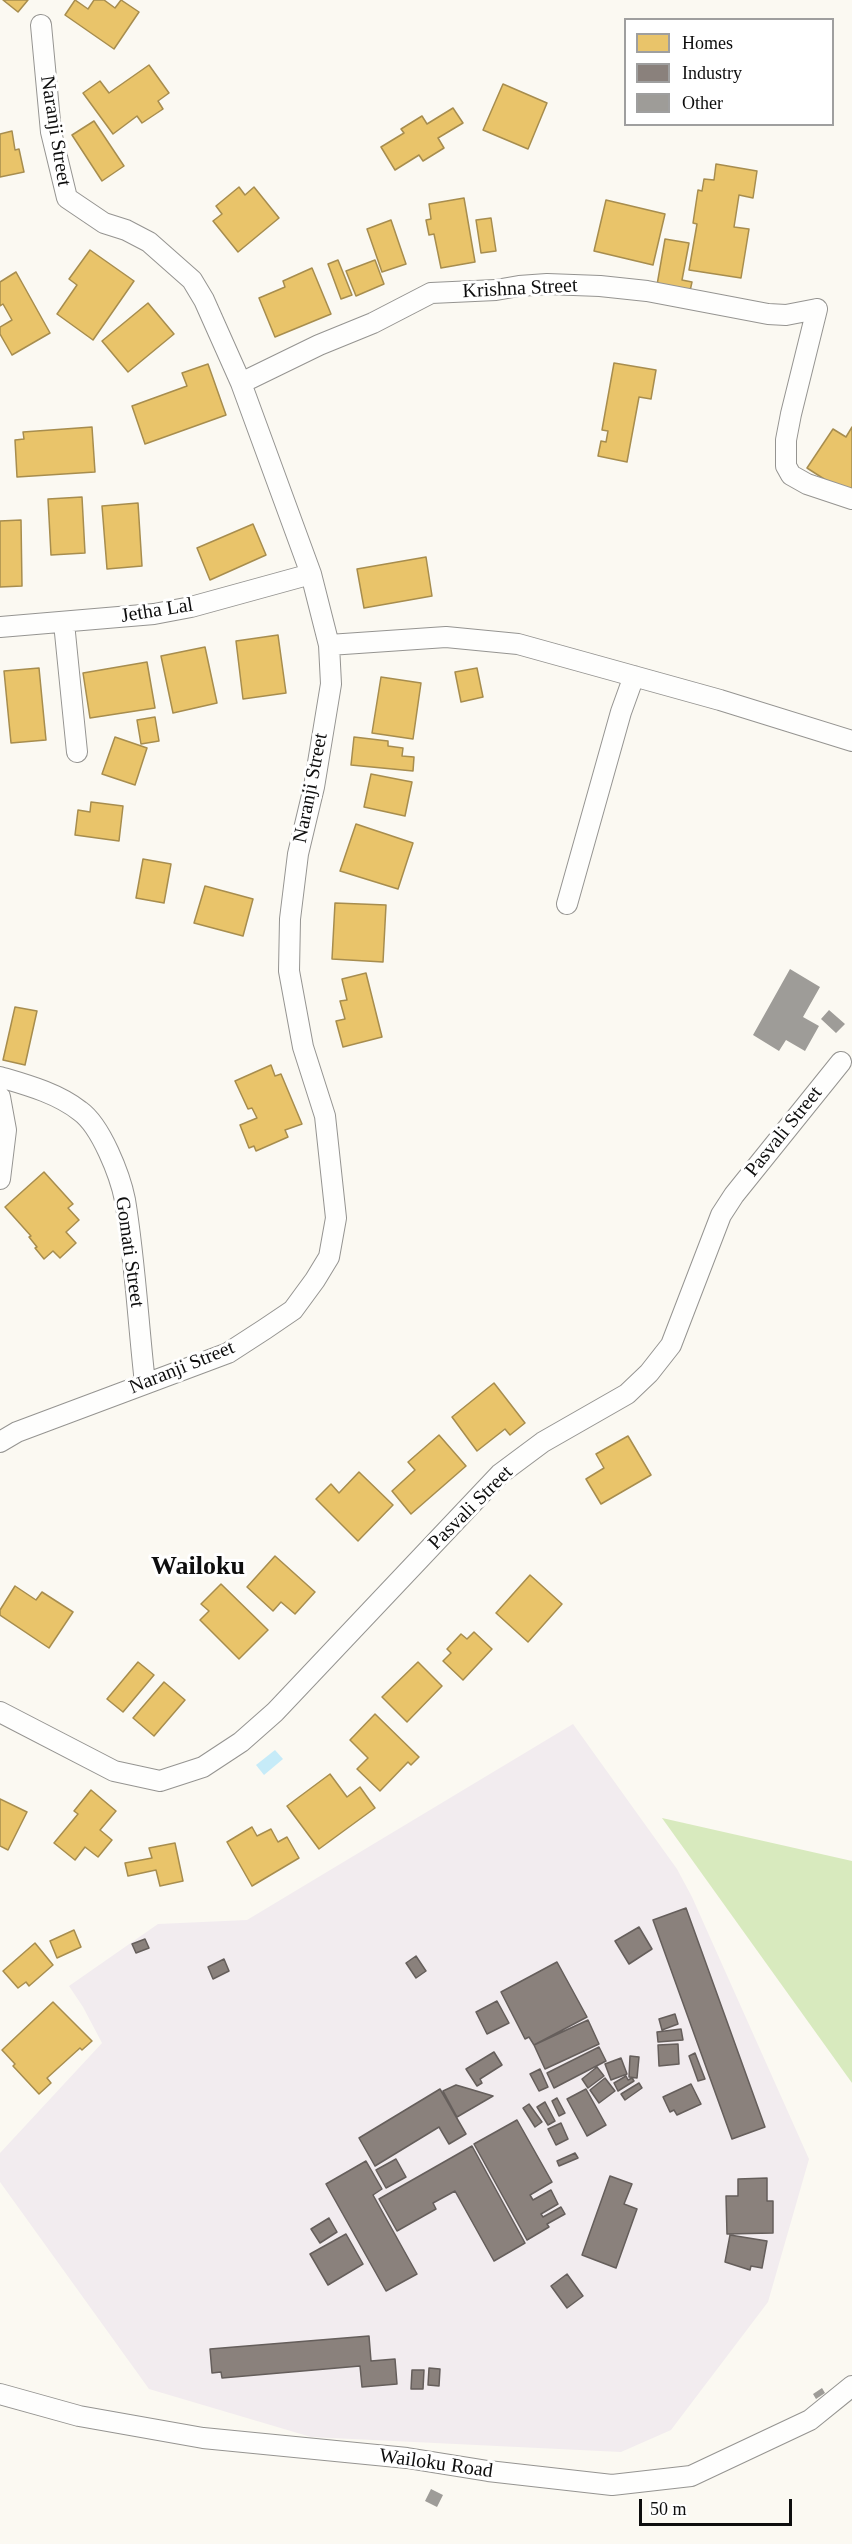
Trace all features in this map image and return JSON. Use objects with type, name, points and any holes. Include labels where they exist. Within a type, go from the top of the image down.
[{"type":"street","name":"Naranji Street","points":[[0,1442],[17,1432],[228,1353],[293,1310],[329,1257],[336,1210],[325,1116],[303,1047],[290,971],[290,919],[298,854],[314,787],[331,684],[329,645],[311,574],[241,383],[204,300],[192,279],[148,242],[104,223],[67,198],[60,178],[51,132],[41,25]]},
{"type":"street","name":"Krishna Street","points":[[241,383],[319,345],[373,323],[431,293],[496,290],[547,284],[600,286],[647,291],[768,314],[786,315],[817,309],[790,423],[785,457],[786,466],[796,479],[852,499]]},
{"type":"street","name":"Jetha Lal","points":[[0,627],[154,614],[191,607],[311,574]]},
{"type":"street","points":[[64,623],[76,752]]},
{"type":"street","points":[[329,645],[446,637],[518,644],[852,741]]},
{"type":"street","points":[[567,904],[621,712],[634,676]]},
{"type":"street","name":"Pasvali Street","points":[[0,1712],[114,1771],[160,1781],[203,1767],[241,1742],[275,1712],[500,1474],[543,1442],[627,1394],[649,1372],[671,1345],[721,1215],[734,1195],[841,1062]]},
{"type":"street","name":"Gomati Street","points":[[0,1077],[35,1087],[80,1110],[92,1121],[111,1158],[124,1198],[145,1383]]},
{"type":"street","points":[[0,1097],[6,1130],[0,1179]]},
{"type":"street","name":"Wailoku Road","points":[[0,2394],[79,2416],[203,2438],[407,2458],[488,2471],[612,2485],[691,2476],[810,2420],[852,2386]]},
{"type":"shaded area","points":[[573,1724],[677,1869],[692,1897],[809,2159],[768,2302],[671,2430],[621,2452],[311,2437],[149,2389],[0,2182],[0,2153],[102,2043],[69,1986],[158,1924],[247,1920]]},
{"type":"green space","points":[[662,1818],[852,1861],[852,2083]]},
{"type":"water","points":[[275,1750],[283,1759],[264,1775],[256,1765]]},
{"type":"building: Homes","points":[[3,0],[28,0],[18,12]]},
{"type":"building: Homes","points":[[75,0],[88,9],[94,0],[104,0],[115,8],[121,0],[139,12],[114,49],[65,15]]},
{"type":"building: Homes","points":[[149,65],[169,93],[158,101],[163,109],[142,123],[137,116],[113,134],[83,93],[100,81],[109,93]]},
{"type":"building: Homes","points":[[503,84],[547,103],[528,149],[483,130]]},
{"type":"building: Homes","points":[[453,108],[463,123],[438,138],[444,148],[423,161],[419,155],[395,170],[381,147],[404,133],[401,129],[422,116],[427,124]]},
{"type":"building: Homes","points":[[94,121],[124,166],[102,181],[72,135]]},
{"type":"building: Homes","points":[[12,131],[15,150],[19,149],[24,172],[0,177],[0,134]]},
{"type":"building: Homes","points":[[716,164],[757,171],[753,198],[739,195],[734,227],[749,229],[741,278],[689,270],[697,224],[693,223],[698,190],[702,191],[704,179],[714,180]]},
{"type":"building: Homes","points":[[239,187],[245,195],[254,187],[279,218],[238,252],[213,221],[222,214],[216,206]]},
{"type":"building: Homes","points":[[464,198],[475,262],[441,268],[434,234],[429,235],[426,220],[431,219],[429,204]]},
{"type":"building: Homes","points":[[606,200],[665,214],[653,265],[594,251]]},
{"type":"building: Homes","points":[[491,218],[496,251],[481,253],[476,220]]},
{"type":"building: Homes","points":[[391,220],[406,264],[382,272],[367,229]]},
{"type":"building: Homes","points":[[665,239],[689,243],[682,280],[692,282],[690,291],[657,285]]},
{"type":"building: Homes","points":[[90,250],[134,281],[93,340],[57,314],[77,285],[69,279]]},
{"type":"building: Homes","points":[[338,260],[352,295],[341,299],[328,264]]},
{"type":"building: Homes","points":[[375,260],[384,284],[356,296],[346,271]]},
{"type":"building: Homes","points":[[312,268],[331,314],[275,337],[259,298],[285,287],[283,281]]},
{"type":"building: Homes","points":[[16,272],[50,333],[12,355],[0,334],[0,327],[12,320],[3,304],[0,306],[0,282]]},
{"type":"building: Homes","points":[[148,303],[174,334],[128,372],[102,341]]},
{"type":"building: Homes","points":[[614,363],[656,370],[651,399],[639,397],[627,462],[598,456],[601,441],[606,442],[608,431],[602,430]]},
{"type":"building: Homes","points":[[208,364],[226,415],[145,444],[132,406],[187,386],[182,373]]},
{"type":"building: Homes","points":[[92,427],[95,472],[17,477],[15,440],[24,439],[23,432]]},
{"type":"building: Homes","points":[[852,427],[852,491],[849,495],[807,468],[833,429],[846,437]]},
{"type":"building: Homes","points":[[82,497],[85,553],[51,555],[48,499]]},
{"type":"building: Homes","points":[[138,503],[142,566],[107,569],[102,506]]},
{"type":"building: Homes","points":[[21,520],[22,586],[0,587],[0,521]]},
{"type":"building: Homes","points":[[253,524],[266,555],[210,580],[197,548]]},
{"type":"building: Homes","points":[[426,557],[432,596],[364,608],[357,569]]},
{"type":"building: Homes","points":[[278,635],[286,693],[243,699],[236,641]]},
{"type":"building: Homes","points":[[205,647],[217,703],[173,713],[161,656]]},
{"type":"building: Homes","points":[[147,662],[155,708],[90,718],[83,673]]},
{"type":"building: Homes","points":[[39,668],[46,740],[11,743],[4,671]]},
{"type":"building: Homes","points":[[477,668],[483,697],[461,702],[455,672]]},
{"type":"building: Homes","points":[[381,677],[421,683],[413,739],[372,733]]},
{"type":"building: Homes","points":[[155,717],[159,741],[141,744],[137,720]]},
{"type":"building: Homes","points":[[115,737],[147,748],[135,785],[102,774]]},
{"type":"building: Homes","points":[[354,737],[388,741],[388,746],[403,748],[402,756],[414,757],[413,771],[351,765]]},
{"type":"building: Homes","points":[[371,774],[412,782],[405,816],[364,807]]},
{"type":"building: Homes","points":[[91,802],[123,806],[119,841],[75,835],[78,810],[90,812]]},
{"type":"building: Homes","points":[[356,824],[413,843],[398,889],[340,871]]},
{"type":"building: Homes","points":[[143,859],[171,864],[164,903],[136,898]]},
{"type":"building: Homes","points":[[205,886],[253,899],[243,936],[194,923]]},
{"type":"building: Homes","points":[[335,903],[386,905],[383,962],[332,959]]},
{"type":"building: Homes","points":[[366,973],[382,1037],[343,1047],[336,1021],[345,1019],[340,1001],[347,1000],[342,979]]},
{"type":"building: Homes","points":[[15,1007],[37,1011],[25,1065],[3,1060]]},
{"type":"building: Homes","points":[[271,1065],[275,1076],[281,1074],[302,1124],[285,1130],[288,1137],[256,1151],[254,1146],[249,1148],[240,1125],[257,1118],[252,1108],[248,1109],[235,1081]]},
{"type":"building: Homes","points":[[44,1172],[73,1204],[68,1208],[79,1220],[66,1232],[76,1243],[60,1258],[53,1251],[44,1259],[35,1248],[37,1247],[29,1237],[31,1236],[5,1207]]},
{"type":"building: Homes","points":[[494,1383],[525,1423],[510,1435],[505,1429],[477,1451],[452,1417]]},
{"type":"building: Homes","points":[[439,1435],[466,1466],[411,1514],[392,1491],[415,1470],[408,1462]]},
{"type":"building: Homes","points":[[628,1436],[651,1475],[601,1504],[586,1479],[604,1468],[596,1454]]},
{"type":"building: Homes","points":[[359,1472],[393,1505],[358,1541],[316,1499],[331,1484],[339,1493]]},
{"type":"building: Homes","points":[[275,1556],[315,1592],[295,1614],[281,1602],[273,1611],[247,1587]]},
{"type":"building: Homes","points":[[530,1575],[562,1604],[528,1642],[496,1613]]},
{"type":"building: Homes","points":[[221,1584],[268,1630],[239,1659],[200,1620],[209,1611],[201,1604]]},
{"type":"building: Homes","points":[[15,1586],[36,1600],[42,1592],[73,1612],[49,1648],[0,1615],[0,1610]]},
{"type":"building: Homes","points":[[474,1632],[492,1649],[463,1680],[443,1661],[451,1653],[447,1649],[461,1634],[467,1639]]},
{"type":"building: Homes","points":[[138,1662],[154,1675],[123,1712],[107,1699]]},
{"type":"building: Homes","points":[[418,1662],[442,1686],[407,1722],[382,1697]]},
{"type":"building: Homes","points":[[164,1682],[185,1700],[154,1736],[133,1718]]},
{"type":"building: Homes","points":[[375,1714],[419,1757],[411,1765],[408,1762],[380,1791],[357,1769],[368,1758],[350,1740]]},
{"type":"building: Homes","points":[[330,1774],[347,1797],[360,1787],[375,1808],[319,1849],[287,1806]]},
{"type":"building: Homes","points":[[91,1790],[116,1811],[100,1830],[112,1840],[98,1857],[85,1847],[75,1860],[54,1843],[78,1814],[74,1811]]},
{"type":"building: Homes","points":[[0,1799],[27,1812],[8,1850],[0,1846]]},
{"type":"building: Homes","points":[[252,1827],[257,1836],[271,1829],[278,1842],[287,1837],[299,1858],[252,1886],[227,1842]]},
{"type":"building: Homes","points":[[175,1843],[183,1881],[160,1886],[156,1870],[128,1876],[125,1863],[152,1858],[149,1848]]},
{"type":"building: Homes","points":[[74,1930],[81,1947],[57,1958],[50,1941]]},
{"type":"building: Homes","points":[[35,1943],[53,1965],[29,1986],[26,1982],[18,1988],[3,1971]]},
{"type":"building: Homes","points":[[53,2002],[92,2041],[82,2050],[80,2048],[47,2078],[51,2083],[39,2094],[13,2066],[15,2064],[2,2050]]},
{"type":"building: Industry","points":[[686,1908],[765,2127],[732,2139],[653,1920]]},
{"type":"building: Industry","points":[[639,1927],[652,1949],[629,1964],[615,1941]]},
{"type":"building: Industry","points":[[145,1939],[149,1948],[136,1953],[132,1944]]},
{"type":"building: Industry","points":[[416,1956],[426,1971],[416,1978],[406,1963]]},
{"type":"building: Industry","points":[[224,1959],[229,1971],[213,1979],[208,1967]]},
{"type":"building: Industry","points":[[557,1962],[587,2017],[534,2045],[529,2037],[525,2039],[501,1992]]},
{"type":"building: Industry","points":[[497,2001],[509,2023],[487,2034],[476,2012]]},
{"type":"building: Industry","points":[[675,2014],[678,2024],[662,2030],[659,2019]]},
{"type":"building: Industry","points":[[588,2020],[599,2044],[545,2069],[534,2045]]},
{"type":"building: Industry","points":[[681,2029],[683,2040],[658,2042],[657,2032]]},
{"type":"building: Industry","points":[[678,2044],[679,2064],[659,2066],[658,2045]]},
{"type":"building: Industry","points":[[599,2047],[606,2061],[554,2088],[547,2073]]},
{"type":"building: Industry","points":[[494,2052],[502,2065],[480,2079],[482,2083],[477,2086],[466,2069]]},
{"type":"building: Industry","points":[[695,2053],[705,2079],[698,2081],[689,2056]]},
{"type":"building: Industry","points":[[630,2056],[639,2057],[637,2078],[629,2077]]},
{"type":"building: Industry","points":[[621,2058],[627,2074],[611,2080],[605,2064]]},
{"type":"building: Industry","points":[[597,2067],[604,2076],[588,2088],[582,2079]]},
{"type":"building: Industry","points":[[540,2069],[548,2087],[539,2091],[530,2074]]},
{"type":"building: Industry","points":[[626,2076],[628,2080],[632,2078],[634,2081],[618,2091],[614,2083]]},
{"type":"building: Industry","points":[[605,2078],[615,2091],[599,2103],[590,2090]]},
{"type":"building: Industry","points":[[639,2083],[642,2088],[625,2100],[621,2094]]},
{"type":"building: Industry","points":[[691,2084],[701,2104],[677,2115],[674,2110],[670,2112],[663,2097]]},
{"type":"building: Industry","points":[[456,2085],[493,2096],[457,2117],[443,2091]]},
{"type":"building: Industry","points":[[440,2089],[466,2134],[449,2144],[439,2127],[375,2166],[359,2138]]},
{"type":"building: Industry","points":[[586,2089],[606,2125],[587,2136],[567,2099]]},
{"type":"building: Industry","points":[[557,2098],[565,2113],[559,2116],[552,2101]]},
{"type":"building: Industry","points":[[545,2102],[555,2121],[548,2125],[537,2107]]},
{"type":"building: Industry","points":[[529,2104],[542,2122],[535,2127],[523,2108]]},
{"type":"building: Industry","points":[[517,2120],[552,2182],[530,2195],[533,2200],[551,2190],[558,2204],[541,2214],[543,2217],[561,2207],[565,2214],[547,2224],[549,2227],[527,2240],[474,2144]]},
{"type":"building: Industry","points":[[561,2123],[568,2139],[556,2145],[548,2129]]},
{"type":"building: Industry","points":[[472,2146],[525,2243],[494,2261],[455,2191],[433,2203],[436,2209],[397,2231],[379,2199]]},
{"type":"building: Industry","points":[[575,2153],[578,2158],[559,2166],[557,2161]]},
{"type":"building: Industry","points":[[396,2159],[406,2177],[386,2188],[376,2170]]},
{"type":"building: Industry","points":[[366,2161],[382,2189],[373,2195],[417,2274],[386,2291],[326,2184]]},
{"type":"building: Industry","points":[[610,2176],[632,2184],[624,2204],[637,2209],[616,2268],[582,2255]]},
{"type":"building: Industry","points":[[767,2178],[767,2201],[773,2201],[773,2233],[727,2234],[726,2196],[738,2196],[738,2179]]},
{"type":"building: Industry","points":[[329,2218],[337,2232],[320,2243],[311,2229]]},
{"type":"building: Industry","points":[[346,2234],[363,2264],[328,2285],[310,2254]]},
{"type":"building: Industry","points":[[730,2235],[767,2241],[762,2268],[751,2266],[750,2270],[725,2262]]},
{"type":"building: Industry","points":[[567,2274],[583,2296],[567,2308],[551,2286]]},
{"type":"building: Industry","points":[[369,2336],[371,2361],[395,2359],[397,2384],[362,2387],[360,2366],[222,2378],[221,2372],[212,2373],[210,2349]]},
{"type":"building: Industry","points":[[429,2368],[440,2369],[439,2386],[428,2385]]},
{"type":"building: Industry","points":[[412,2370],[424,2370],[423,2389],[411,2389]]},
{"type":"building: Other","points":[[790,969],[820,987],[803,1017],[819,1026],[805,1051],[786,1040],[779,1051],[753,1035]]},
{"type":"building: Other","points":[[829,1010],[845,1024],[836,1033],[821,1019]]},
{"type":"building: Other","points":[[822,2388],[825,2393],[816,2399],[813,2394]]},
{"type":"building: Other","points":[[431,2489],[443,2495],[437,2507],[425,2501]]},
{"type":"district","name":"Wailoku","points":[[198,1567]]}]
